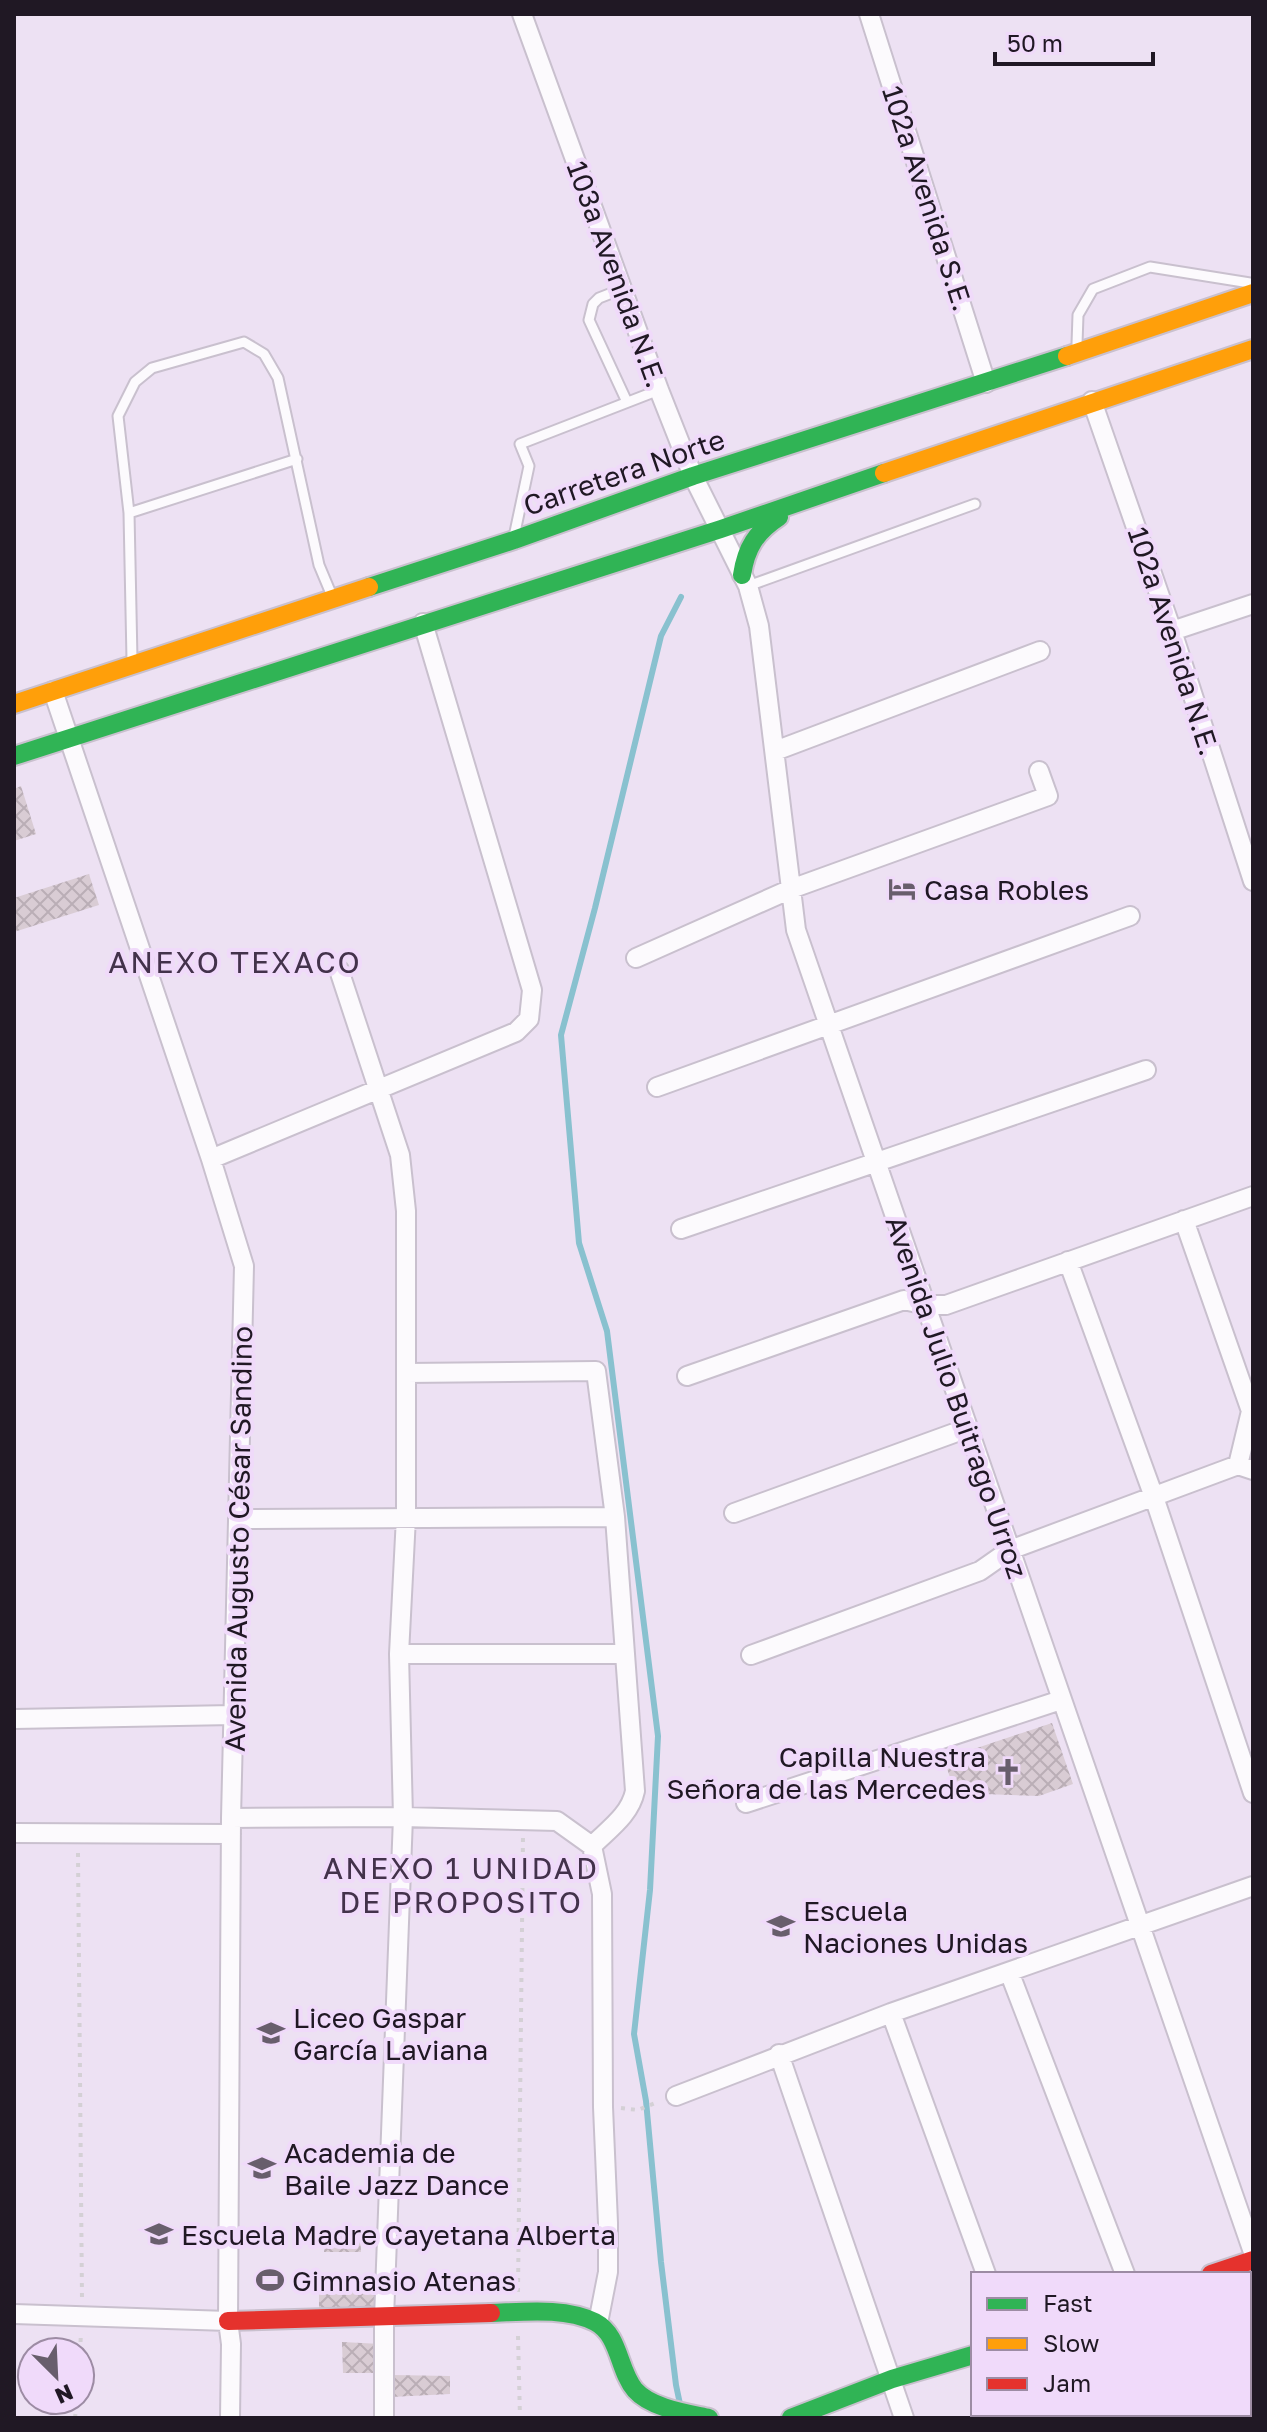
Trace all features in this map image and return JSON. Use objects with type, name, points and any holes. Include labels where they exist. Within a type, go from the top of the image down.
[{"type":"main road","name":"Carretera Norte","points":[[14,704],[514,540],[693,476],[986,383],[1253,293]]},
{"type":"main road","points":[[14,756],[721,529],[1253,349]]},
{"type":"main road","points":[[745,580],[748,545],[759,530],[824,494]]},
{"type":"main road","points":[[1217,2272],[1253,2260]]},
{"type":"main road","points":[[228,2321],[518,2313],[576,2315],[598,2323],[609,2337],[622,2368],[637,2392],[663,2405],[701,2416]]},
{"type":"main road","points":[[791,2418],[892,2379],[971,2356]]},
{"type":"street","name":"103a Avenida N.E.","points":[[522,14],[659,390],[693,476],[721,529]]},
{"type":"street","name":"102a Avenida S.E.","points":[[869,14],[986,383]]},
{"type":"street","name":"102a Avenida N.E.","points":[[1092,401],[1172,631],[1253,881]]},
{"type":"street","name":"Avenida Julio Buitrago Urroz","points":[[721,529],[745,580],[759,626],[796,930],[1253,2252]]},
{"type":"street","points":[[1172,631],[1253,604]]},
{"type":"street","points":[[211,1159],[516,1032],[529,1019],[532,990],[423,623]]},
{"type":"street","points":[[775,751],[1040,651]]},
{"type":"street","name":"Avenida Augusto César Sandino","points":[[53,691],[211,1159],[244,1266],[231,1826],[230,2418]]},
{"type":"street","points":[[636,958],[791,889],[1048,796],[1039,771]]},
{"type":"street","points":[[657,1087],[1130,916]]},
{"type":"street","points":[[339,970],[400,1155],[406,1211],[406,1517],[399,1654],[403,1817],[384,2318],[384,2418]]},
{"type":"street","points":[[681,1229],[1146,1070]]},
{"type":"street","points":[[687,1376],[904,1300],[946,1305],[1253,1196]]},
{"type":"street","points":[[751,1655],[980,1571],[1010,1550],[1246,1467],[1251,1411],[1184,1220]]},
{"type":"street","points":[[1068,1261],[1154,1497],[1253,1793]]},
{"type":"street","points":[[406,1373],[596,1371],[615,1517],[635,1791],[633,1803],[620,1820],[592,1846]]},
{"type":"street","points":[[734,1513],[968,1428]]},
{"type":"street","points":[[238,1519],[615,1517]]},
{"type":"street","points":[[399,1654],[625,1654]]},
{"type":"street","points":[[746,1803],[1061,1700]]},
{"type":"street","points":[[14,1719],[233,1715]]},
{"type":"street","points":[[14,1833],[78,1834],[403,1817],[524,1819],[557,1821],[592,1846],[602,1894],[603,2107],[608,2223],[608,2272],[598,2323]]},
{"type":"street","points":[[667,2099],[891,2013],[1010,1974],[1253,1886]]},
{"type":"street","points":[[1010,1974],[1124,2272]]},
{"type":"street","points":[[891,2013],[985,2272]]},
{"type":"street","points":[[779,2054],[904,2418]]},
{"type":"street","points":[[14,2314],[228,2321]]},
{"type":"lane","points":[[1076,353],[1078,315],[1093,289],[1150,267],[1253,283]]},
{"type":"lane","points":[[622,289],[599,298],[593,304],[589,320],[627,402]]},
{"type":"lane","points":[[132,665],[129,513],[118,416],[135,382],[152,368],[244,342],[264,354],[278,378],[319,565],[333,599]]},
{"type":"lane","points":[[514,540],[529,466],[520,444],[659,390]]},
{"type":"lane","points":[[129,513],[297,459]]},
{"type":"lane","points":[[745,580],[975,504]]},
{"type":"path","points":[[520,2418],[518,2313],[524,1819]]},
{"type":"path","points":[[78,1834],[81,2336]]},
{"type":"path","points":[[638,2110],[667,2099]]},
{"type":"building","points":[[21,786],[36,834],[14,841],[14,789]]},
{"type":"building","points":[[89,874],[99,905],[14,932],[14,898]]},
{"type":"building","name":"Capilla Nuestra Señora de las Mercedes","points":[[1052,1723],[1073,1784],[1039,1796],[955,1793],[944,1759]]},
{"type":"building","points":[[341,2231],[360,2233],[361,2252],[324,2252],[325,2241],[337,2244]]},
{"type":"building","points":[[319,2277],[379,2277],[380,2314],[319,2312]]},
{"type":"building","points":[[342,2342],[381,2344],[381,2373],[343,2373]]},
{"type":"building","points":[[392,2375],[450,2376],[450,2394],[391,2397]]},
{"type":"waterway","points":[[680,2404],[661,2262],[646,2101],[634,2034],[650,1890],[658,1736],[607,1331],[579,1243],[561,1035],[661,636],[681,597]]},
{"type":"traffic: fast","points":[[369,587],[514,540],[693,476],[1067,356]]},
{"type":"traffic: fast","points":[[14,756],[721,529],[884,473]]},
{"type":"traffic: fast","points":[[742,575],[753,542],[779,517]]},
{"type":"traffic: fast","points":[[491,2313],[557,2312],[595,2322],[609,2335],[629,2382],[642,2396],[669,2409],[709,2418]]},
{"type":"traffic: fast","points":[[791,2418],[892,2379],[971,2356]]},
{"type":"traffic: slow","points":[[1067,356],[1253,293]]},
{"type":"traffic: slow","points":[[884,473],[1253,349]]},
{"type":"traffic: slow","points":[[14,704],[369,587]]},
{"type":"traffic: jam","points":[[1217,2272],[1253,2260]]},
{"type":"traffic: jam","points":[[228,2321],[491,2313]]},
{"type":"place","name":"Casa Robles","points":[[902,889]]},
{"type":"place","name":"Capilla Nuestra Señora de las Mercedes","points":[[1008,1772]]},
{"type":"place","name":"Escuela Naciones Unidas","points":[[781,1926]]},
{"type":"place","name":"Liceo Gaspar García Laviana","points":[[271,2033]]},
{"type":"place","name":"Academia de Baile Jazz Dance","points":[[262,2168]]},
{"type":"place","name":"Escuela Madre Cayetana Alberta","points":[[159,2234]]},
{"type":"place","name":"Gimnasio Atenas","points":[[270,2280]]},
{"type":"district","name":"ANEXO TEXACO","points":[[235,962]]},
{"type":"district","name":"ANEXO 1 UNIDAD DE PROPOSITO","points":[[461,1885]]}]
